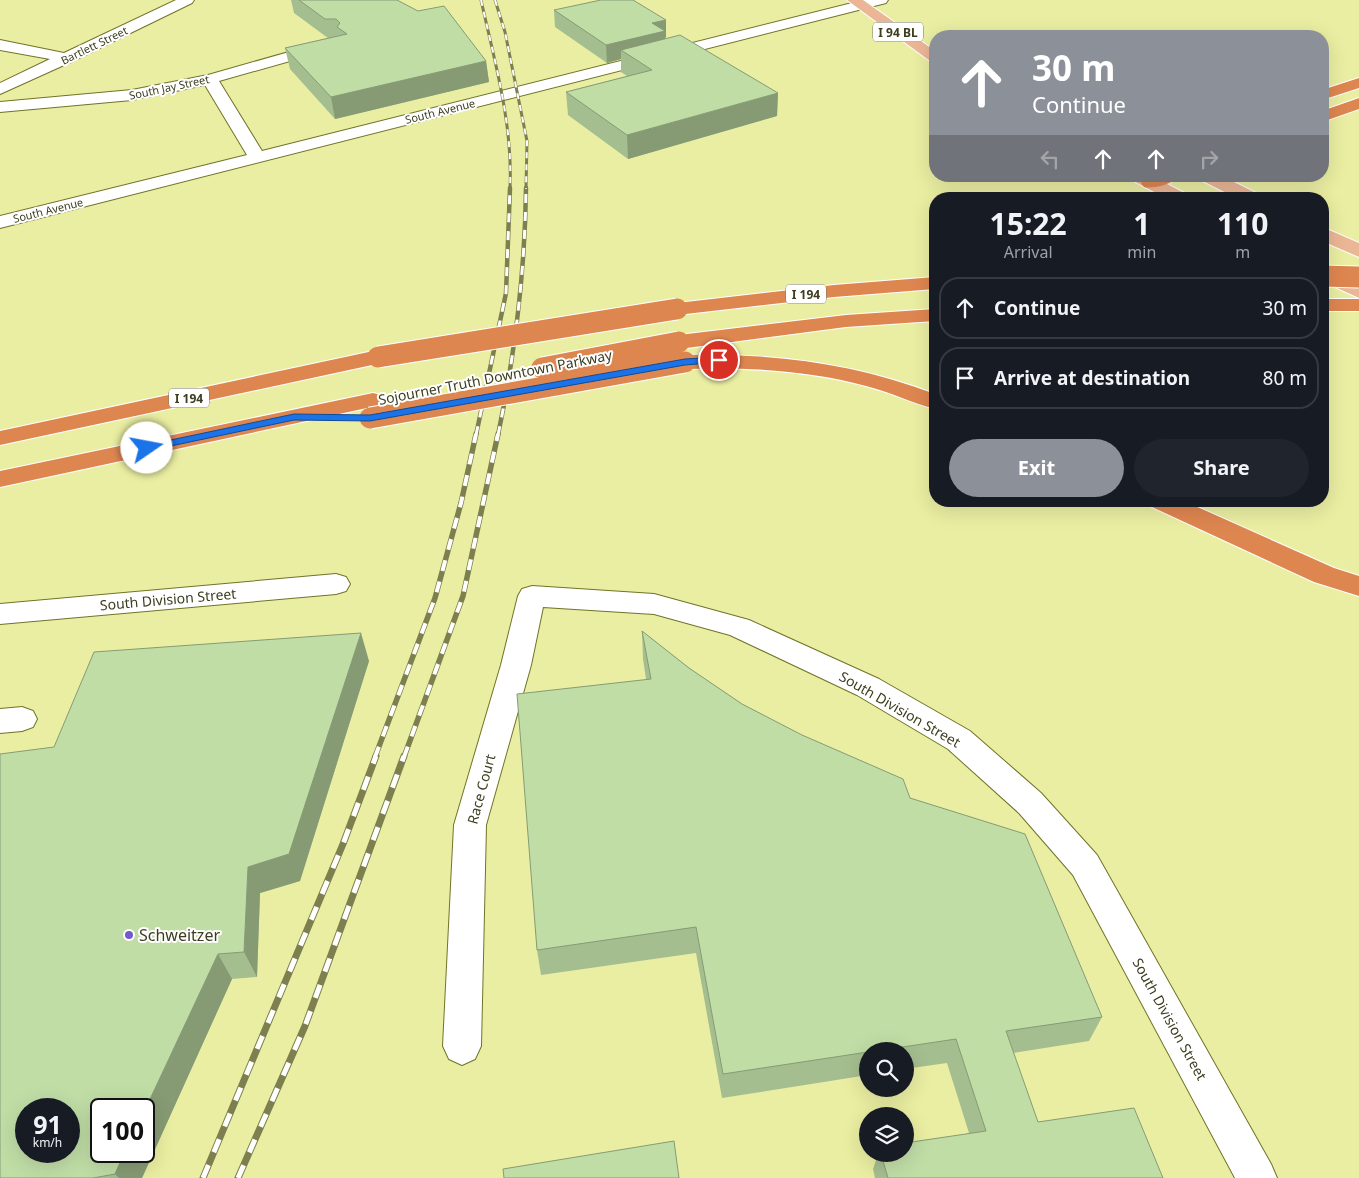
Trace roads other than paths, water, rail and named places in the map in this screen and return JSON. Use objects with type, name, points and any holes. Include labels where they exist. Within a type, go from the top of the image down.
[{"type":"highway","points":[[1329,94],[1359,83]]},
{"type":"highway","points":[[1329,114],[1359,103]]},
{"type":"highway","points":[[1329,275],[1359,277]]},
{"type":"highway","name":"I 194","points":[[0,438],[378,358],[677,309],[834,291],[929,283]]},
{"type":"highway","points":[[1329,305],[1359,305]]},
{"type":"highway","name":"I 194","points":[[682,352],[846,321],[929,315]]},
{"type":"highway","points":[[682,352],[719,360],[816,368],[858,376],[929,400]]},
{"type":"highway","name":"Sojourner Truth Downtown Parkway","points":[[0,479],[294,417],[372,409],[682,352]]},
{"type":"highway","points":[[1174,507],[1324,575],[1359,586]]},
{"type":"main road","name":"I 94 BL","points":[[858,2],[922,31]]},
{"type":"main road","name":"I 94 BL","points":[[858,2],[929,54]]},
{"type":"main road","points":[[1148,182],[1167,192]]},
{"type":"main road","points":[[1219,182],[1239,192]]},
{"type":"main road","points":[[1329,236],[1359,251]]},
{"type":"main road","points":[[1329,277],[1359,292]]},
{"type":"street","name":"Bartlett Street","points":[[0,89],[187,0]]},
{"type":"street","name":"South Avenue","points":[[0,222],[858,2],[881,0]]},
{"type":"street","name":"South Jay Street","points":[[0,107],[132,95],[210,78],[334,44]]},
{"type":"street","points":[[0,45],[68,58]]},
{"type":"street","points":[[210,78],[257,156]]},
{"type":"street","name":"South Division Street","points":[[0,614],[336,584]]},
{"type":"street","name":"South Division Street","points":[[532,596],[654,604],[739,627],[868,687],[959,740],[1030,803],[1085,865],[1257,1178]]},
{"type":"street","name":"Race Court","points":[[462,1046],[470,825],[516,665],[532,596]]},
{"type":"railway","points":[[481,0],[506,117],[509,141],[510,188]]},
{"type":"railway","points":[[495,0],[505,32],[527,141],[526,189]]},
{"type":"railway","points":[[476,435],[506,293],[510,188]]},
{"type":"railway","points":[[498,435],[518,312],[524,250],[526,188]]},
{"type":"railway","points":[[375,757],[435,598],[461,503],[476,434]]},
{"type":"railway","points":[[404,757],[463,596],[498,434]]},
{"type":"railway","points":[[203,1178],[343,844],[376,756]]},
{"type":"railway","points":[[238,1178],[305,1026],[404,756]]},
{"type":"place","name":"Schweitzer","points":[[129,935]]}]
